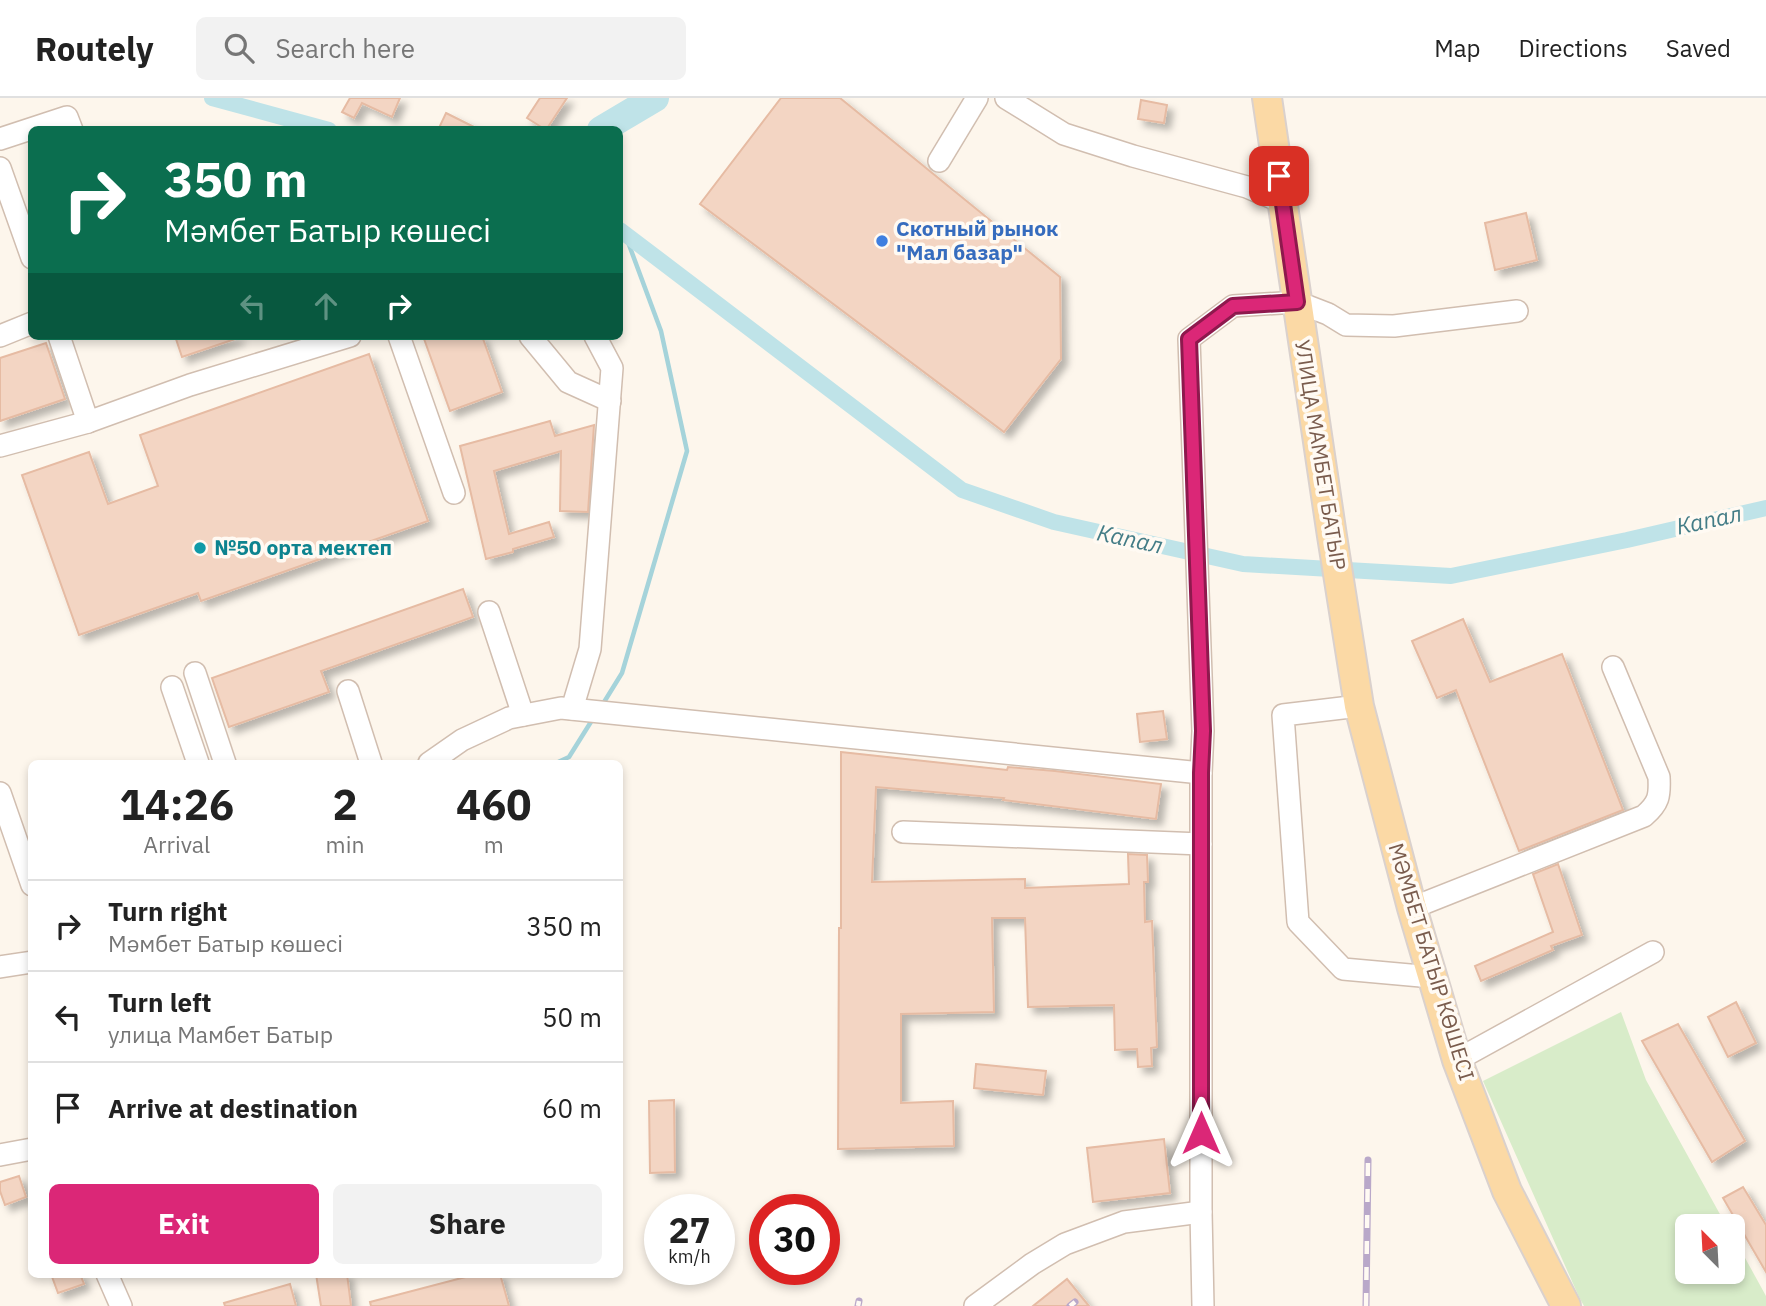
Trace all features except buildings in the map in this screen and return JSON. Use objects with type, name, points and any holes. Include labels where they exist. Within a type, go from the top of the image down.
[{"type":"main road","name":"УЛИЦА МАМБЕТ БАТЫР","points":[[1268,98],[1343,603]]},
{"type":"main road","name":"МӘМБЕТ БАТЫР КӨШЕСІ","points":[[1343,603],[1359,706],[1412,908],[1457,1060],[1507,1191],[1566,1306]]},
{"type":"street","points":[[939,161],[977,98]]},
{"type":"street","points":[[1006,98],[1064,135],[1247,187],[1282,202]]},
{"type":"street","points":[[40,126],[67,117],[70,126]]},
{"type":"street","points":[[0,139],[28,130]]},
{"type":"street","points":[[0,168],[28,247]]},
{"type":"street","points":[[1203,1306],[1203,731],[1189,339],[1233,306],[1297,302],[1328,314],[1346,325],[1394,326],[1517,311]]},
{"type":"street","points":[[0,337],[28,325]]},
{"type":"street","points":[[59,340],[88,422]]},
{"type":"street","points":[[0,446],[88,422],[190,385],[337,340]]},
{"type":"street","points":[[400,340],[454,493]]},
{"type":"street","points":[[533,340],[568,382],[610,401]]},
{"type":"street","points":[[589,710],[590,649],[612,368],[597,340]]},
{"type":"street","points":[[489,612],[523,715]]},
{"type":"street","points":[[1412,908],[1644,816],[1654,807],[1660,793],[1659,777],[1613,667]]},
{"type":"street","points":[[195,673],[224,760]]},
{"type":"street","points":[[172,687],[197,760]]},
{"type":"street","points":[[348,691],[370,760]]},
{"type":"street","points":[[1359,706],[1283,715],[1298,922],[1343,969],[1432,978]]},
{"type":"street","points":[[433,760],[462,740],[509,718],[561,708],[1201,773]]},
{"type":"street","points":[[0,793],[8,842],[28,878]]},
{"type":"street","points":[[904,832],[1201,844]]},
{"type":"street","points":[[1457,1060],[1653,952]]},
{"type":"street","points":[[0,967],[28,962]]},
{"type":"street","points":[[0,1155],[28,1150]]},
{"type":"street","points":[[975,1306],[1032,1264],[1065,1244],[1124,1222],[1201,1212]]},
{"type":"street","points":[[109,1278],[121,1306]]},
{"type":"green space","points":[[1621,1012],[1646,1080],[1720,1214],[1675,1214],[1675,1284],[1745,1284],[1745,1258],[1766,1296],[1766,1306],[1584,1306],[1483,1081]]},
{"type":"waterway","name":"Капал","points":[[212,98],[314,126]]},
{"type":"waterway","points":[[608,126],[655,98]]},
{"type":"waterway","name":"Капал","points":[[623,232],[962,490],[1054,522],[1243,564],[1451,576],[1766,508]]},
{"type":"waterway","points":[[601,707],[622,673],[687,451],[661,331],[625,234]]},
{"type":"waterway","points":[[562,760],[569,757],[594,717]]},
{"type":"railway","points":[[1366,1306],[1368,1160]]},
{"type":"railway","points":[[858,1306],[859,1301]]},
{"type":"railway","points":[[1070,1306],[1075,1302]]},
{"type":"place","name":"Скотный рынок \"Мал базар\"","points":[[882,241]]},
{"type":"place","name":"№50 орта мектеп","points":[[200,548]]},
{"type":"route","points":[[1201,1133],[1203,731],[1189,339],[1233,306],[1297,302],[1279,176]]}]
